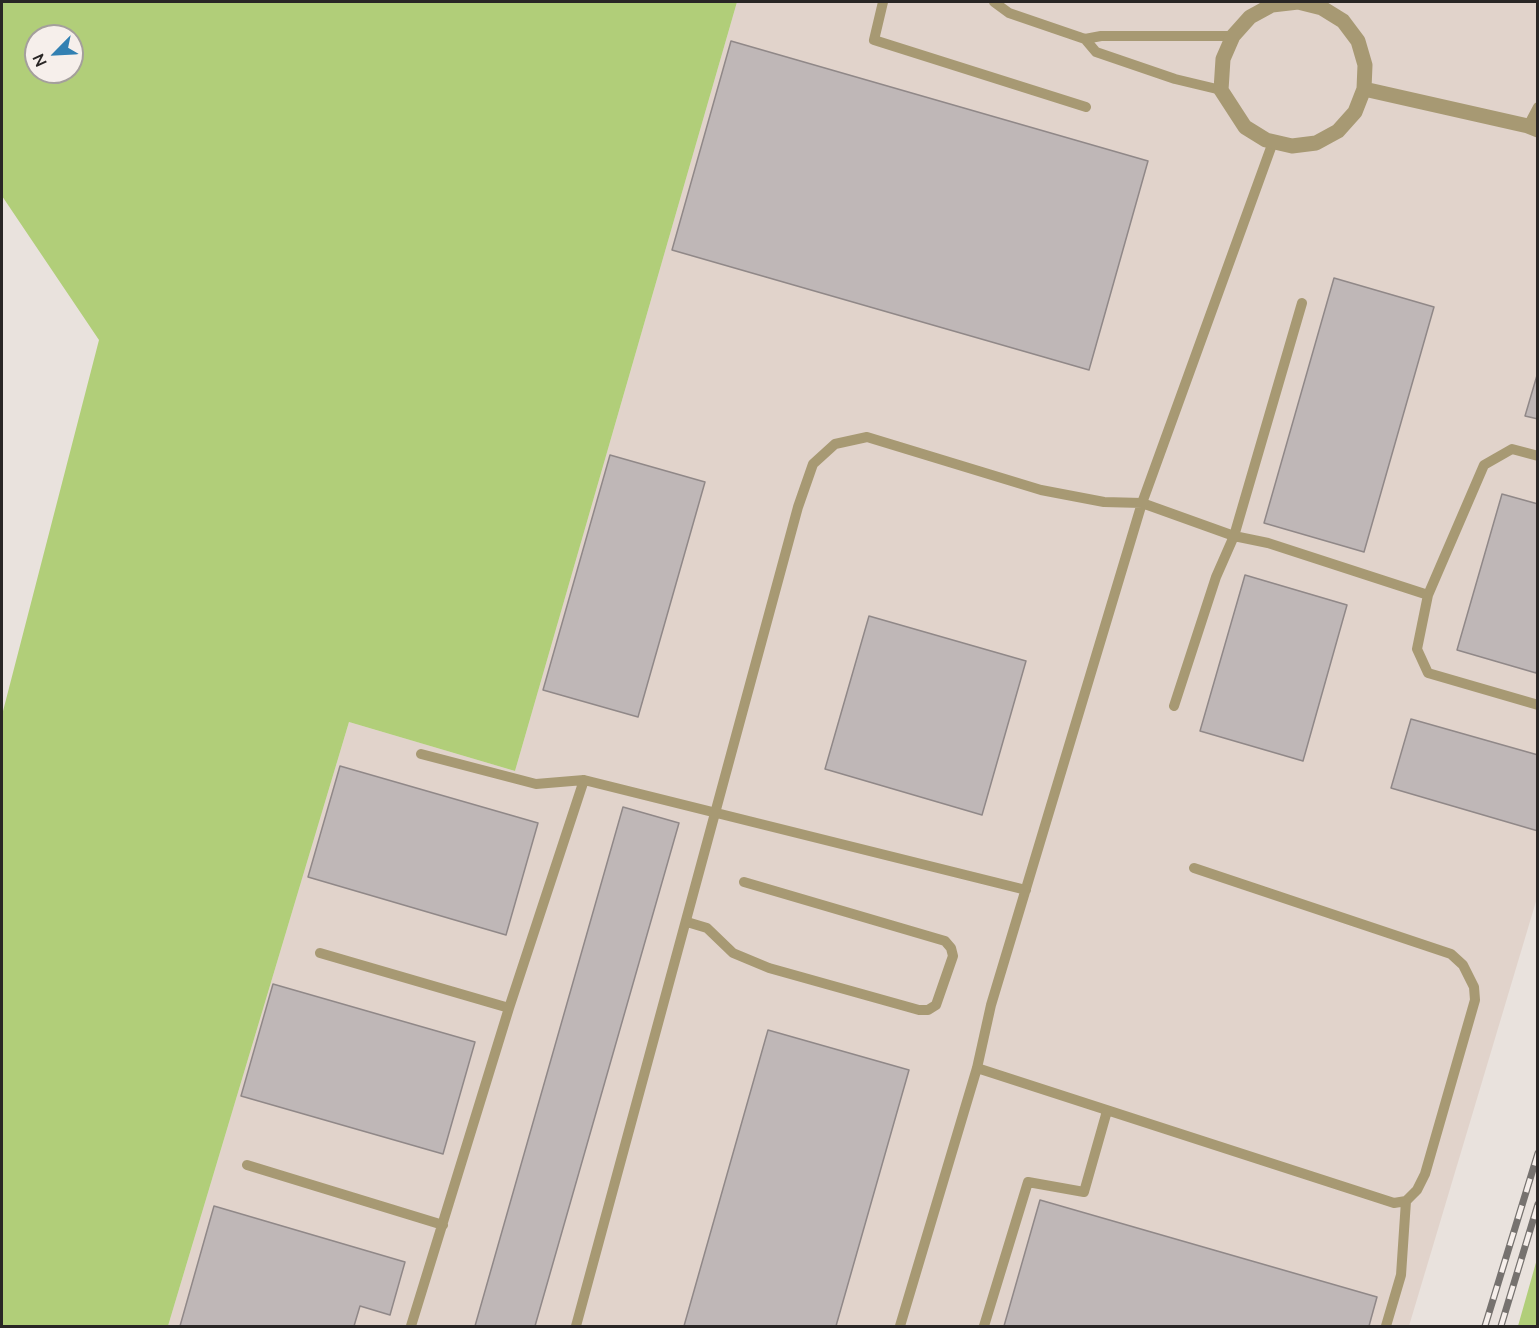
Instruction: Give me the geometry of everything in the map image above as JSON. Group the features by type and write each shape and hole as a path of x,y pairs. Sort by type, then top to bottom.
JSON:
{"street":[{"path":"1298,2 1322,8 1343,21 1358,41 1365,65 1364,89 1355,112 1338,131 1316,142 1292,146 1266,140 1245,127 1221,90 1224,59 1233,36 1250,17 1272,5 1298,2"},
{"path":"1364,89 1533,128"}],"lane":[{"path":"883,2 874,40 1086,107"},
{"path":"994,2 1009,13 1085,39 1101,36 1233,36"},
{"path":"1085,39 1096,52 1176,79 1221,90"},
{"path":"1533,128 1538,107"},
{"path":"900,1326 977,1068 991,1005 1142,503 1273,142"},
{"path":"1174,706 1216,577 1234,536 1302,303"},
{"path":"576,1326 798,507 813,464 835,444 867,437 1041,490 1104,502 1142,503 1234,536 1268,543 1428,595"},
{"path":"1538,456 1512,448 1484,465 1428,595 1417,649 1428,673 1538,705"},
{"path":"422,754 536,784 584,780 1026,890"},
{"path":"411,1326 509,1008 584,780"},
{"path":"977,1068 1394,1203 1406,1201 1417,1190 1425,1174 1475,1000 1474,987 1463,965 1451,954 1194,868"},
{"path":"687,922 707,928 733,953 769,968 919,1011 928,1010 936,1005 953,956 951,948 945,941 744,882"},
{"path":"320,953 509,1008"},
{"path":"984,1326 1028,1182 1084,1192 1107,1111"},
{"path":"248,1165 443,1225"},
{"path":"1386,1326 1401,1275 1406,1201"}],"shaded area":[{"path":"737,2 1537,2 1537,898 1409,1326 168,1326 349,722 515,771"}],"green space":[{"path":"2,2 737,2 515,771 349,722 168,1326 2,1326 2,715 99,340 2,196"},
{"path":"1537,1259 1537,1326 1518,1326"}],"building":[{"path":"731,41 1148,161 1089,370 672,250"},
{"path":"1334,278 1434,307 1364,552 1264,523"},
{"path":"1538,372 1538,419 1525,416"},
{"path":"610,455 705,482 638,717 543,690"},
{"path":"1502,494 1538,504 1538,667 1536,673 1457,650"},
{"path":"1245,575 1347,605 1303,761 1200,731"},
{"path":"869,616 1026,661 982,815 825,769"},
{"path":"1411,719 1538,755 1538,831 1391,788"},
{"path":"340,766 538,823 506,935 308,877"},
{"path":"623,807 679,823 535,1326 475,1326"},
{"path":"273,984 475,1042 443,1154 241,1096"},
{"path":"768,1030 909,1070 836,1326 684,1326"},
{"path":"1040,1200 1377,1297 1369,1326 1004,1326"},
{"path":"214,1206 405,1262 390,1315 360,1306 354,1326 180,1326"}],"railway":[{"path":"1485,1326 1538,1153"},
{"path":"1501,1326 1538,1204"}]}
